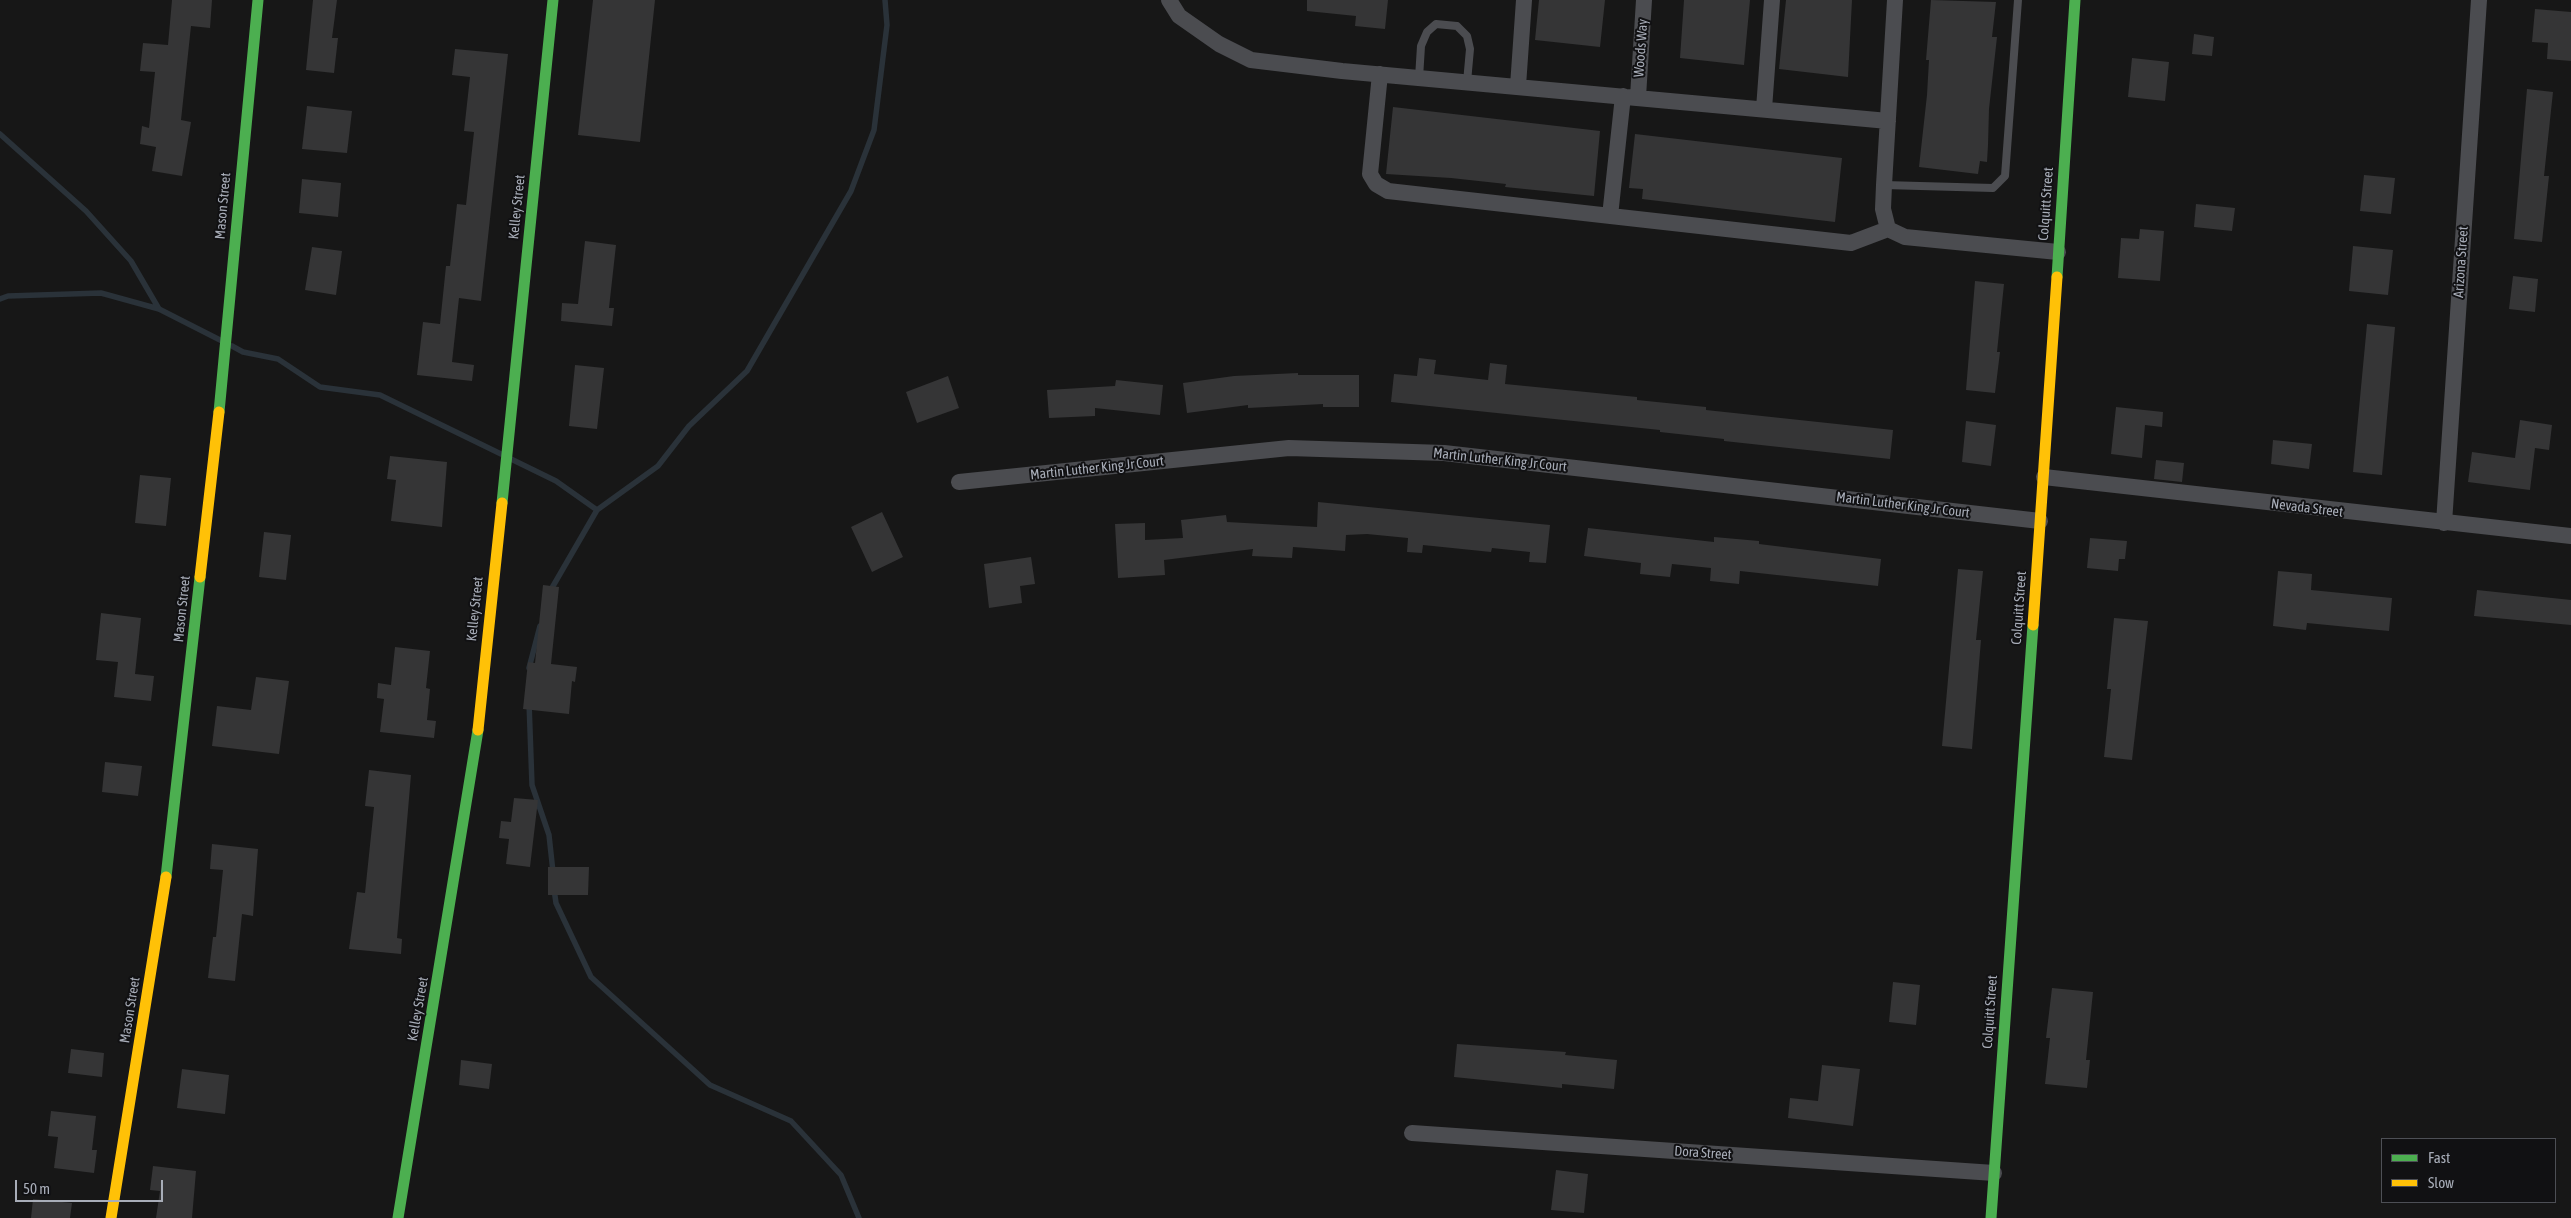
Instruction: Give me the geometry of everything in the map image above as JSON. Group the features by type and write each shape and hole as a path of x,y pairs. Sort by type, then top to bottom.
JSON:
{"street":[{"name":"Mason Street","path":"111,1218 163,902 225,356 258,0"},
{"name":"Kelley Street","path":"398,1218 476,753 553,0"},
{"path":"1169,0 1179,16 1219,44 1251,60 1419,78 1888,121"},
{"path":"1518,86 1524,0"},
{"name":"Woods Way","path":"1610,216 1644,0"},
{"path":"1764,109 1772,0"},
{"path":"1895,0 1883,209 1888,229 1905,238 2058,252"},
{"name":"Colquitt Street","path":"1991,1218 2044,477 2075,0"},
{"name":"Arizona Street","path":"2444,523 2479,0"},
{"path":"1380,74 1370,174 1376,184 1388,191 1851,243 1888,229"},
{"name":"Martin Luther King Jr Court","path":"959,482 1289,448 1434,452 2040,521"},
{"name":"Nevada Street","path":"2044,477 2571,536"},
{"name":"Dora Street","path":"1412,1133 1994,1173"}],"lane":[{"path":"1884,185 1993,188 2005,176 2018,0"},
{"path":"1419,78 1421,46 1427,32 1436,24 1457,26 1467,36 1470,49 1467,82"}],"building":[{"path":"172,0 212,0 210,28 191,26 181,120 191,122 182,176 152,171 156,147 140,144 142,126 149,128 155,72 140,71 143,43 168,45"},
{"path":"313,0 337,0 332,38 338,38 334,73 306,70"},
{"path":"593,0 655,0 640,142 578,135"},
{"path":"1307,0 1388,0 1385,29 1355,26 1356,16 1307,11"},
{"path":"1539,0 1605,0 1600,47 1535,40"},
{"path":"1684,0 1750,0 1744,65 1680,58"},
{"path":"1786,0 1852,0 1848,77 1779,69"},
{"path":"1931,0 1996,2 1992,37 1997,37 1989,109 1987,162 1980,161 1978,174 1919,167 1927,95 1929,60 1926,60"},
{"path":"2535,9 2571,12 2571,61 2547,59 2548,43 2532,42"},
{"path":"2194,34 2214,37 2212,56 2192,54"},
{"path":"455,49 508,54 481,301 459,298 452,362 474,365 472,381 417,375 423,322 440,324 446,266 450,266 457,204 466,205 474,132 464,131 470,77 452,75"},
{"path":"2132,58 2169,62 2165,101 2128,97"},
{"path":"2527,89 2553,92 2544,176 2549,176 2542,242 2514,239"},
{"path":"307,106 352,111 347,153 302,149"},
{"path":"1393,107 1600,131 1594,196 1505,187 1506,184 1451,178 1386,174"},
{"path":"1635,134 1842,158 1835,222 1642,199 1643,189 1629,188"},
{"path":"2364,175 2395,178 2391,214 2360,211"},
{"path":"302,179 341,183 338,217 299,213"},
{"path":"2196,204 2235,208 2232,231 2194,227"},
{"path":"2140,229 2164,231 2160,281 2118,278 2121,238 2139,239"},
{"path":"585,241 616,245 609,308 614,308 612,326 561,321 562,303 578,304"},
{"path":"2353,246 2393,250 2388,295 2349,291"},
{"path":"312,247 342,251 336,295 305,290"},
{"path":"2513,276 2538,279 2535,312 2509,309"},
{"path":"1975,281 2004,284 1997,352 2000,352 1995,393 1966,390"},
{"path":"2367,324 2395,327 2382,475 2353,472"},
{"path":"1419,358 1436,360 1434,374 1488,380 1490,363 1507,365 1505,384 1637,397 1637,400 1706,407 1706,410 1893,430 1890,459 1724,441 1724,439 1660,432 1660,430 1391,402 1394,374 1417,376"},
{"path":"575,365 604,368 597,429 569,426"},
{"path":"1298,373 1298,375 1359,375 1359,407 1323,407 1323,404 1248,408 1248,405 1187,413 1183,383 1234,376"},
{"path":"948,376 959,408 917,423 906,392"},
{"path":"1116,380 1163,385 1160,415 1095,408 1095,416 1049,418 1047,390 1115,386"},
{"path":"2116,407 2163,412 2162,427 2145,425 2142,458 2111,454"},
{"path":"2520,420 2552,425 2549,450 2535,448 2530,490 2468,482 2472,452 2515,458"},
{"path":"1966,421 1996,425 1991,466 1962,462"},
{"path":"2273,440 2312,444 2309,469 2271,464"},
{"path":"390,456 447,462 442,527 391,521 396,480 387,479"},
{"path":"2156,460 2184,463 2182,482 2154,479"},
{"path":"140,475 171,478 166,526 135,523"},
{"path":"1318,502 1550,525 1546,563 1529,562 1530,552 1492,548 1491,552 1423,545 1422,553 1407,552 1408,538 1367,534 1346,535 1345,551 1293,547 1292,558 1252,556 1253,549 1164,560 1165,575 1118,578 1115,524 1145,523 1145,540 1183,538 1181,520 1226,515 1227,522 1317,527"},
{"path":"882,512 903,557 872,572 851,527"},
{"path":"1588,528 1714,542 1714,537 1759,541 1759,544 1881,559 1878,586 1740,571 1739,584 1710,581 1711,568 1672,564 1670,577 1640,574 1641,563 1584,556"},
{"path":"264,532 291,535 286,580 259,577"},
{"path":"2090,538 2127,541 2125,559 2119,559 2118,571 2087,568"},
{"path":"1031,557 1035,584 1020,586 1022,603 989,608 984,564"},
{"path":"1958,569 1983,571 1976,640 1981,640 1972,749 1942,746"},
{"path":"2278,571 2312,574 2311,590 2392,598 2389,631 2307,623 2306,630 2273,626"},
{"path":"543,585 559,587 551,664 577,667 575,682 572,681 569,714 523,709 528,662 535,663"},
{"path":"2477,590 2571,600 2571,625 2474,616"},
{"path":"101,613 141,618 135,674 154,676 151,701 114,697 118,662 96,660"},
{"path":"2114,618 2148,621 2132,760 2104,757 2111,689 2107,689"},
{"path":"395,647 430,651 426,688 430,689 427,720 436,721 434,738 380,732 384,699 377,698 378,683 391,685"},
{"path":"256,677 289,681 279,754 212,746 217,706 251,710"},
{"path":"105,762 142,766 138,796 102,792"},
{"path":"369,770 411,775 397,938 402,939 401,954 349,949 357,892 365,893 374,807 365,806"},
{"path":"514,798 538,800 530,867 506,864 509,839 499,838 501,821 511,822"},
{"path":"212,844 258,849 253,916 242,914 235,981 208,978 213,937 216,937 223,870 210,869"},
{"path":"548,867 589,867 588,895 548,895"},
{"path":"1893,982 1920,985 1916,1025 1889,1022"},
{"path":"2052,988 2093,992 2086,1060 2090,1060 2087,1088 2045,1084 2050,1038 2046,1038"},
{"path":"1457,1044 1566,1052 1565,1055 1617,1060 1614,1089 1562,1084 1562,1088 1454,1077"},
{"path":"71,1049 104,1053 102,1077 68,1073"},
{"path":"461,1060 492,1064 489,1089 459,1085"},
{"path":"1822,1065 1860,1069 1853,1126 1788,1118 1790,1098 1818,1101"},
{"path":"182,1069 229,1075 225,1114 177,1108"},
{"path":"51,1111 96,1116 92,1150 97,1150 94,1173 54,1168 58,1137 48,1136"},
{"path":"153,1166 196,1171 192,1218 156,1218 160,1191 150,1190"},
{"path":"1556,1170 1588,1174 1584,1213 1551,1210"},
{"path":"33,1199 72,1203 70,1218 31,1218"}],"waterway":[{"path":"549,593 597,510 658,466 689,426 747,371 851,191 874,130 887,25 885,0"},
{"path":"0,134 86,211 131,261 159,309"},
{"path":"0,299 8,296 101,293 159,309 222,341"},
{"path":"232,346 243,352 278,359 320,387 380,395 501,454"},
{"path":"511,459 556,481 597,510"},
{"path":"529,668 540,626"},
{"path":"529,702 532,785 549,835 553,872"},
{"path":"554,889 556,903 591,977 710,1085 791,1121 841,1175 859,1218"}],"traffic: fast":[{"path":"219,412 258,0"},
{"path":"502,503 553,0"},
{"path":"2057,277 2075,0"},
{"path":"166,877 200,577"},
{"path":"1991,1218 2033,625"},
{"path":"398,1218 478,730"}],"traffic: slow":[{"path":"2033,625 2057,277"},
{"path":"200,577 219,412"},
{"path":"478,730 502,503"},
{"path":"111,1218 166,877"}]}
